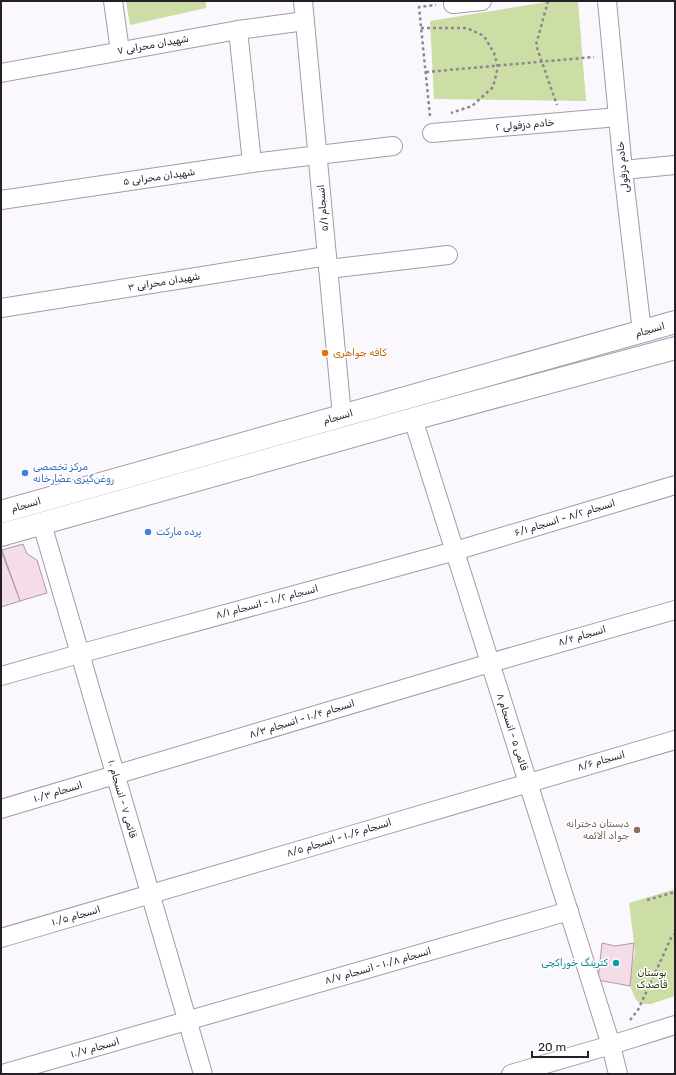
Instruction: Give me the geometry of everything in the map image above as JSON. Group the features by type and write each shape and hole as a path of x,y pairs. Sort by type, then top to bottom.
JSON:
{"main road":[{"name":"انسجام","path":"1,512 675,322"},
{"path":"1,535 413,419 675,348"}],"street":[{"path":"113,1 120,51"},
{"name":"انسجام ۵/۱","path":"303,1 342,416"},
{"path":"453,4 482,1"},
{"name":"خادم دزفولی","path":"607,1 623,170 642,332"},
{"name":"شهیدان محرابی ۷","path":"1,73 238,30 305,20"},
{"path":"238,30 252,163"},
{"name":"خادم دزفولی ۲","path":"432,133 618,116"},
{"name":"شهیدان محرابی ۵","path":"1,200 317,154 393,146"},
{"path":"623,170 675,165"},
{"name":"شهیدان محرابی ۳","path":"1,308 328,263 448,255"},
{"name":"قائمی ۵ - انسجام ۸","path":"413,419 611,1045 618,1074"},
{"name":"انسجام ۸/۲ - انسجام ۶/۱","path":"455,551 675,485"},
{"name":"قائمی ۷ - انسجام ۱۰","path":"42,524 203,1074"},
{"name":"انسجام ۱۰/۲ - انسجام ۸/۱","path":"1,676 455,551"},
{"name":"انسجام ۸/۴","path":"490,663 675,610"},
{"name":"انسجام ۱۰/۴ - انسجام ۸/۳","path":"115,775 490,663"},
{"name":"انسجام ۸/۶","path":"528,782 675,740"},
{"name":"انسجام ۱۰/۳","path":"1,809 115,775"},
{"name":"انسجام ۱۰/۶ - انسجام ۸/۵","path":"151,895 528,782"},
{"name":"انسجام ۱۰/۵","path":"1,938 151,895"},
{"name":"انسجام ۱۰/۸ - انسجام ۸/۷","path":"188,1021 568,911"},
{"name":"انسجام ۱۰/۷","path":"2,1074 188,1021"},
{"path":"511,1074 675,1025"}],"path":[{"path":"548,1 536,45 563,122"},
{"path":"432,133 419,7 453,4"},
{"path":"421,28 467,28 484,36 494,53 498,67 493,87 472,106 452,111 432,133"},
{"path":"426,72 612,56"},
{"path":"646,900 675,892"},
{"path":"611,1045 638,1010 672,936 675,934"}],"green space":[{"path":"126,1 206,1 206,8 130,25"},
{"path":"552,1 578,1 586,101 434,99 430,21"},
{"name":"بوستان قاصدک","path":"675,889 675,996 651,1004 641,1004 636,1000 630,986 635,951 629,903"}],"building":[{"path":"23,544 27,554 37,560 47,593 20,601 2,550"},
{"path":"1,550 20,601 1,607"},
{"name":"کترینگ خوراکچی","path":"602,943 615,946 634,943 630,986 598,980"}],"place":[{"name":"کافه جواهری","path":"325,353"},
{"name":"مرکز تخصصی روغن‌گیری عصّارخانه","path":"25,473"},
{"name":"پرده مارکت","path":"148,532"},
{"name":"دبستان دخترانه جواد الائمه","path":"637,830"},
{"name":"کترینگ خوراکچی","path":"616,963"}]}
